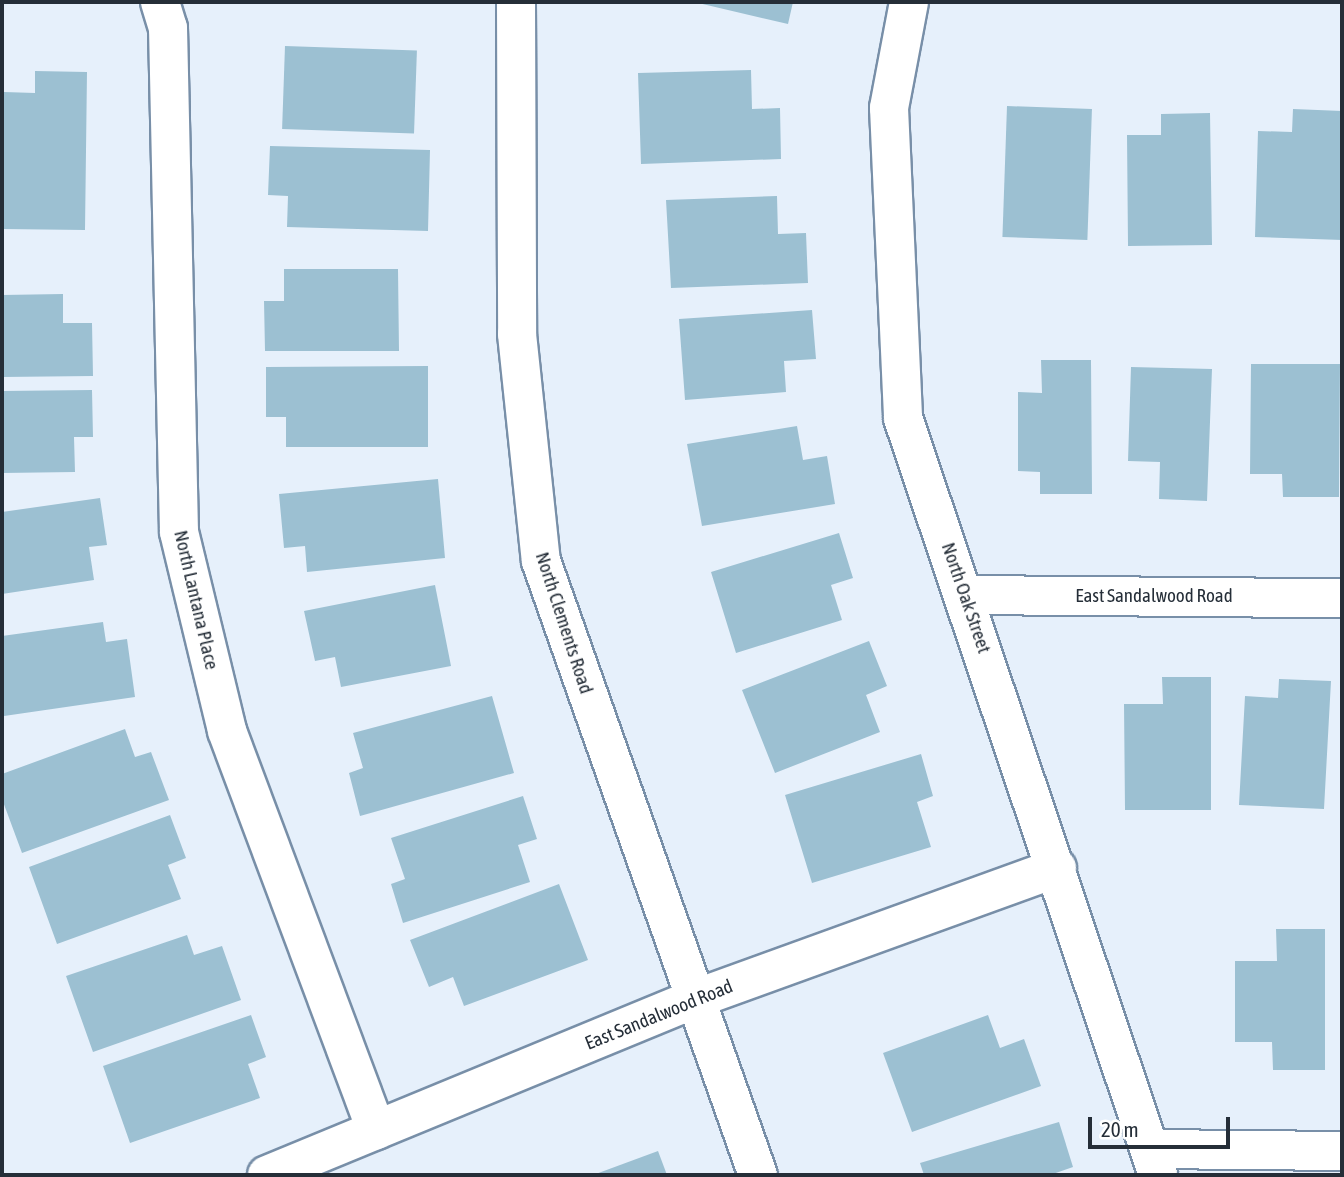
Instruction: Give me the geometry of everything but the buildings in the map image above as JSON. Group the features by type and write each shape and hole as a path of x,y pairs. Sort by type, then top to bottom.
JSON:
{"street":[{"name":"North Lantana Place","path":"160,2 169,28 179,531 227,731 376,1130"},
{"name":"North Clements Road","path":"516,2 517,334 541,561 758,1175"},
{"name":"North Oak Street","path":"909,2 889,108 903,418 966,595 1155,1162"},
{"name":"East Sandalwood Road","path":"966,595 1342,598"},
{"name":"East Sandalwood Road","path":"267,1175 345,1160 376,1130 695,999 1057,868"},
{"path":"1155,1162 1342,1151"}]}
